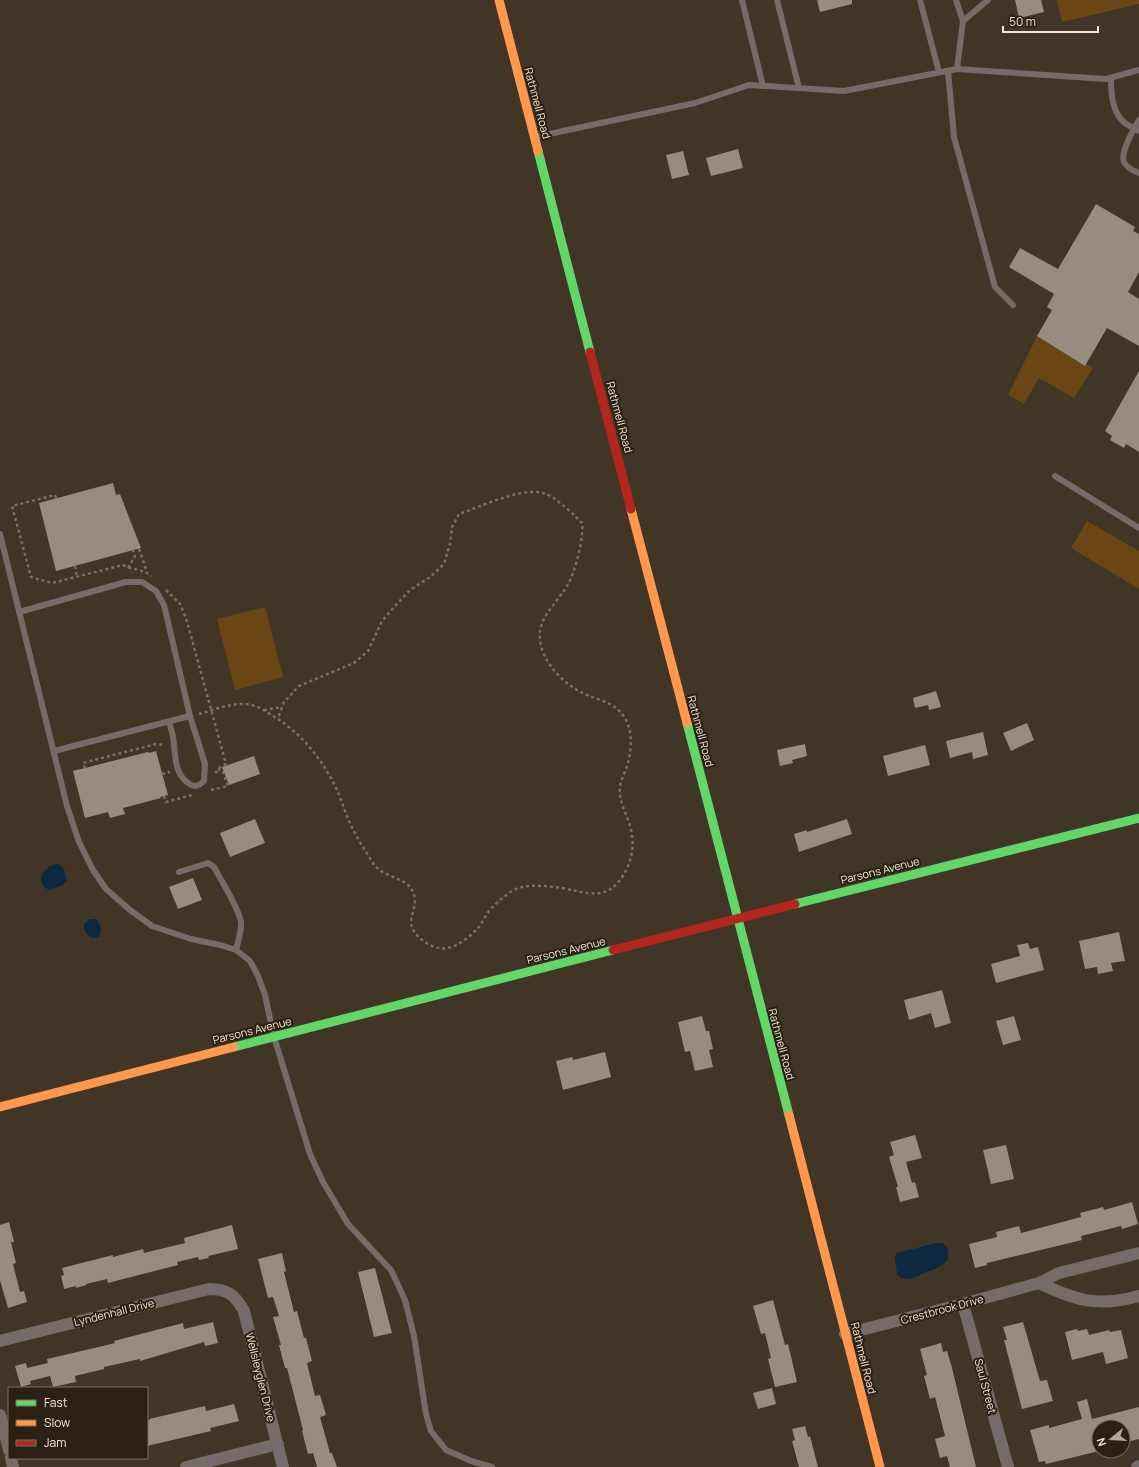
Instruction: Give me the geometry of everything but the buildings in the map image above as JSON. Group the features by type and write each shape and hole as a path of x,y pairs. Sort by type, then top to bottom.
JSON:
{"street":[{"name":"Rathmell Road","path":"499,0 880,1467"},
{"name":"Parsons Avenue","path":"0,1107 1139,818"},
{"name":"Crestbrook Drive","path":"845,1334 963,1304 1039,1283 1059,1273 1139,1253"},
{"path":"1039,1283 1064,1295 1096,1303 1119,1302 1139,1296"},
{"name":"Lyndenhall Drive","path":"0,1341 209,1288 228,1292"},
{"name":"Wellsleyglen Drive","path":"228,1292 237,1299 244,1311 284,1467"},
{"name":"Saul Street","path":"963,1304 1008,1467"},
{"path":"0,1415 8,1446"},
{"path":"186,1467 278,1444"}],"lane":[{"path":"742,0 763,86"},
{"path":"777,0 799,88"},
{"path":"920,0 939,72"},
{"path":"956,0 963,21 957,69"},
{"path":"963,21 988,0"},
{"path":"535,137 695,103 750,85 844,91 957,69 1106,79 1139,70"},
{"path":"948,71 954,137 995,287 1013,305"},
{"path":"1111,78 1111,95 1118,116 1125,123 1137,129"},
{"path":"1139,120 1137,129 1123,154 1124,162 1131,169 1139,173"},
{"path":"1055,476 1139,528"},
{"path":"0,534 67,806 79,842 93,870 106,889 130,910 152,926 191,939 236,950 250,961 258,976 265,996 274,1037 310,1154 323,1182 348,1224 391,1270 406,1300 414,1336 426,1414 431,1431 446,1450 471,1461 492,1467"},
{"path":"19,612 126,582 142,582 156,591 164,605 191,717 205,764 204,781 200,786 192,786 183,780 177,769 173,737 169,721"},
{"path":"54,751 169,721 191,717"},
{"path":"179,872 208,863 214,867 236,907 241,921 241,932 236,950"}],"path":[{"path":"191,717 233,705 246,704 264,710 278,718 298,735 316,755 336,789 350,824 375,867 384,874 404,882 412,890 415,900 411,924 417,936 440,949 452,947 478,928 490,909 513,891 525,886 539,886 560,887 597,894 610,890 619,881 626,870 633,852 632,835 627,817 620,802 620,786 628,763 631,743 630,727 621,712 606,702 586,695 571,687 544,657 539,637 544,618 567,587 572,576 583,533 582,523 570,511 546,494 530,492 508,496 459,514 452,528 450,544 444,564 410,590 395,606 382,621 368,651 354,663 299,686 284,702 278,718"},
{"path":"139,549 147,572"},
{"path":"128,568 134,556 133,550"},
{"path":"75,566 77,576"},
{"path":"264,710 282,707"},
{"path":"85,768 84,763 156,744 165,745 166,748"},
{"path":"169,767 173,776"},
{"path":"211,790 228,786 223,772 218,769"},
{"path":"162,774 171,772"},
{"path":"190,792 194,795"}],"shaded area":[{"path":"1057,0 1139,0 1139,4 1062,22"},
{"path":"1037,336 1085,366 1086,364 1093,368 1074,398 1039,378 1024,404 1008,395"},
{"path":"1087,521 1139,551 1139,589 1071,548"},
{"path":"265,607 283,677 235,690 217,619"}],"water":[{"path":"58,864 64,869 67,881 61,886 49,890 44,887 42,883 42,874 48,867"},
{"path":"90,919 96,919 100,925 101,930 99,937 90,937 84,929 84,924"},
{"path":"935,1243 943,1243 948,1249 948,1259 944,1264 910,1279 901,1278 897,1274 895,1257 897,1253"}],"traffic: fast":[{"path":"538,151 590,352"},
{"path":"687,723 789,1115"},
{"path":"795,904 1139,818"},
{"path":"234,1047 613,950"}],"traffic: slow":[{"path":"499,0 538,151"},
{"path":"631,509 687,723"},
{"path":"0,1107 234,1047"},
{"path":"789,1115 880,1467"}],"traffic: jam":[{"path":"590,352 631,509"},
{"path":"613,950 795,904"}]}
